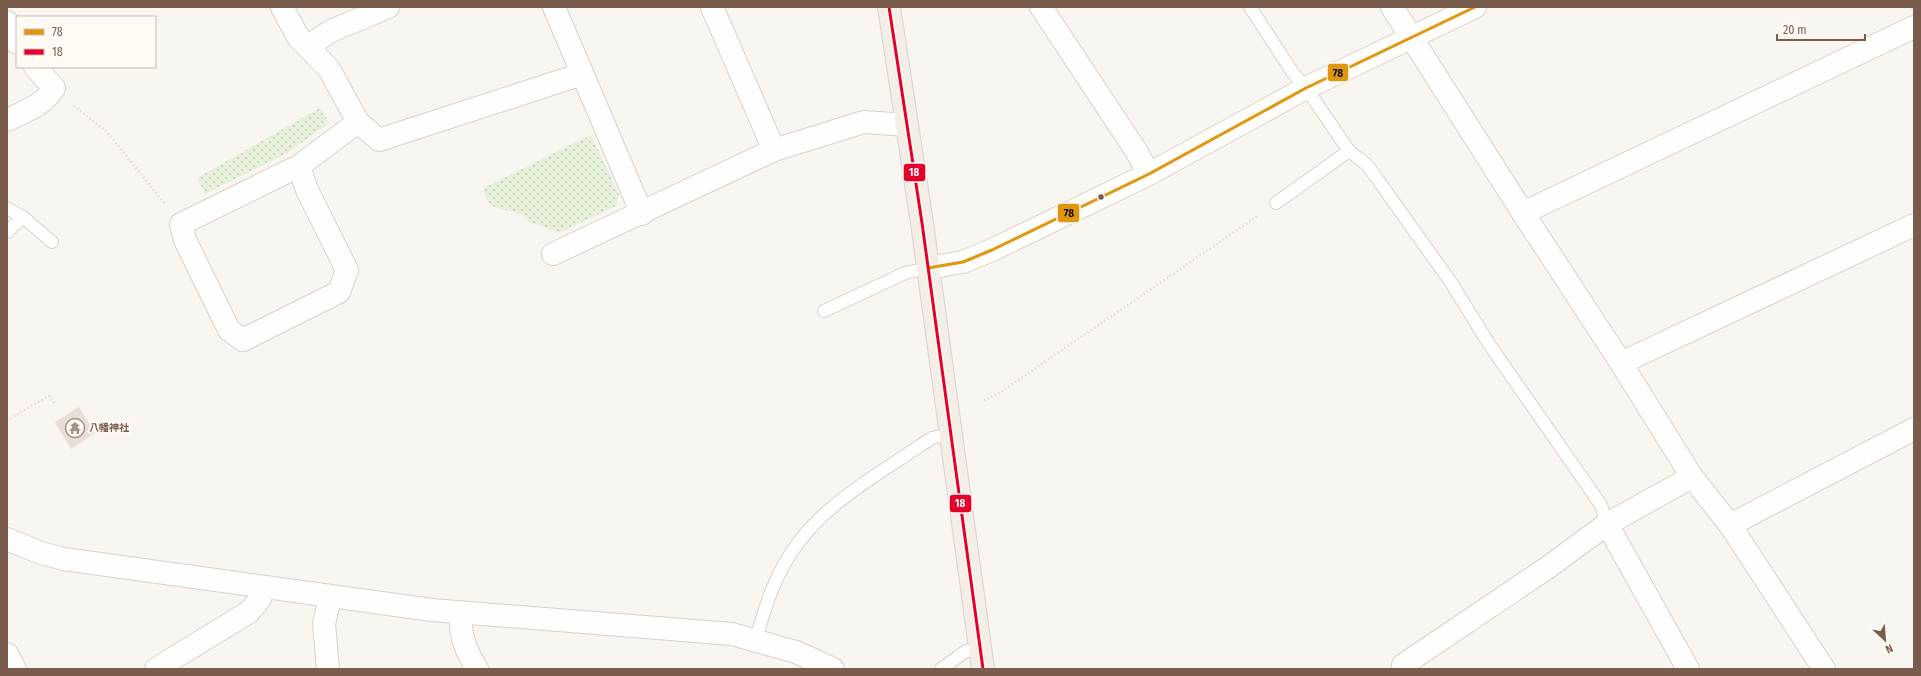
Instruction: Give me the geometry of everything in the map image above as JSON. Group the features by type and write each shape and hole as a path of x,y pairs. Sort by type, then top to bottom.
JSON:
{"main road":[{"path":"889,7 928,268 981,659"}],"street":[{"path":"282,7 298,37 329,69 358,122 379,140 582,74"},
{"path":"308,46 331,31 388,7"},
{"path":"554,7 642,214"},
{"path":"712,7 774,150"},
{"path":"1041,7 1135,149 1149,174"},
{"path":"1392,7 1523,213 1621,363 1692,477 1730,525 1824,669"},
{"path":"928,268 963,262 992,250 1149,174 1306,88 1475,7"},
{"path":"7,22 16,41"},
{"path":"1523,213 1914,26"},
{"path":"7,120 34,107 50,94 54,88 36,68"},
{"path":"299,166 307,190 347,270 339,292 243,340 229,330 186,240 181,224 299,166 358,122"},
{"path":"553,254 642,214 774,150 864,122 907,125"},
{"path":"1621,363 1914,225"},
{"path":"1730,525 1912,436"},
{"path":"1399,667 1547,568 1607,524 1692,477"},
{"path":"1607,524 1688,669"},
{"path":"7,539 41,553 64,559 330,597 461,613 732,634 796,652 833,669"},
{"path":"156,669 249,612 260,598 262,587"},
{"path":"328,669 324,624 330,597"},
{"path":"461,613 460,626 462,640 478,669"},
{"path":"7,654 15,669"}],"lane":[{"path":"1250,7 1293,73 1306,88 1349,151 1366,164 1373,173 1450,281 1488,344 1601,505 1607,524"},
{"path":"1276,203 1349,151"},
{"path":"7,208 24,217 52,242"},
{"path":"7,232 24,217"},
{"path":"824,311 905,273 928,268"},
{"path":"756,640 766,602 787,558 798,542 819,518 839,501 921,445 932,438 950,434"},
{"path":"941,669 966,651 981,659"}],"path":[{"path":"50,94 74,107 106,132 181,224"},
{"path":"984,400 998,394 1276,203"},
{"path":"7,420 49,396 55,404"}],"green space":[{"path":"320,108 329,123 287,153 205,194 197,178"},
{"path":"591,135 619,194 616,206 559,233 528,221 523,215 489,205 483,188"}],"building":[{"name":"八幡神社","path":"79,407 95,433 71,449 55,422"}],"transit line":[{"name":"18","path":"889,7 922,223 983,669"},
{"name":"78","path":"928,268 963,262 992,250 1149,174 1306,88 1475,7"}],"place":[{"name":"八幡神社","path":"75,428"}]}
